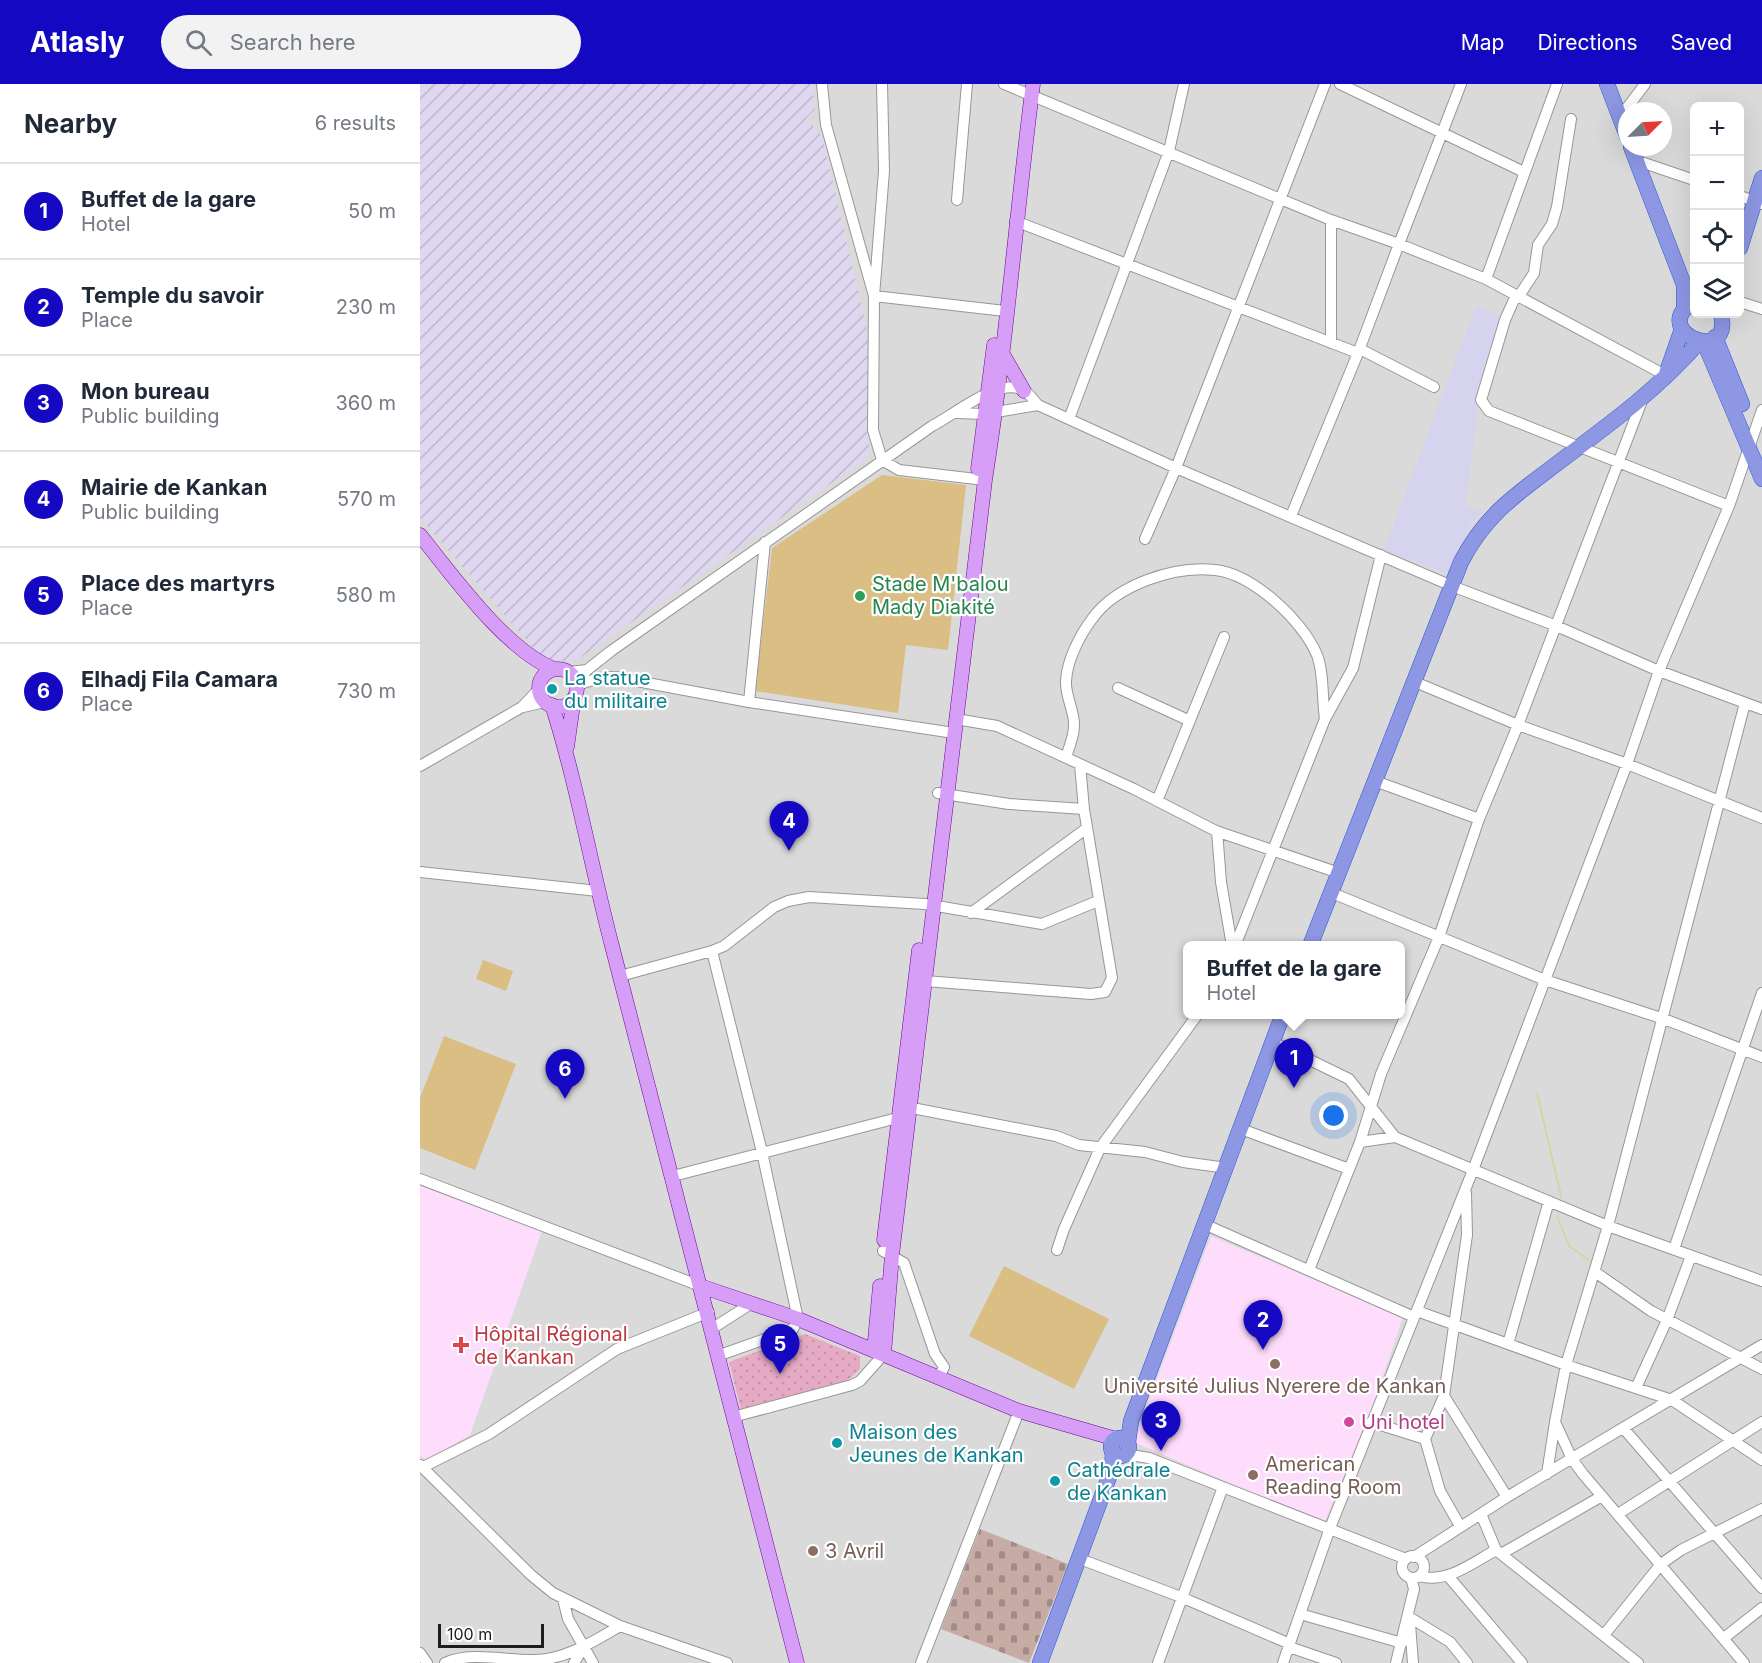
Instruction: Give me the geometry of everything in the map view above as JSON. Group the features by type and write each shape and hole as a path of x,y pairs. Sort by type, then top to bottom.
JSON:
{"highway":[{"path":"1607,84 1618,113"},
{"path":"1613,84 1620,102"},
{"path":"1634,156 1690,306 1682,316 1682,329 1666,373"},
{"path":"1641,156 1690,279"},
{"path":"1744,238 1758,203 1762,178"},
{"path":"1313,941 1461,562 1480,529 1504,505 1643,398 1666,373 1706,340 1722,323 1721,318"},
{"path":"1682,329 1689,338 1706,340"},
{"path":"1706,340 1755,444 1762,479"},
{"path":"1040,1663 1281,1019"}],"main road":[{"path":"1001,310 1016,221 1028,89"},
{"path":"878,1357 888,1253 942,794 993,392 1028,89"},
{"path":"998,349 1024,391"},
{"path":"420,535 486,614 535,662 554,669 574,684"},
{"path":"535,662 544,694 566,752 598,891 703,1287 733,1418 797,1663"},
{"path":"544,694 548,672 554,669"},
{"path":"544,694 564,706 574,684"},
{"path":"566,752 574,684"},
{"path":"905,1111 925,981 929,905"},
{"path":"703,1287 749,1305 798,1319 878,1357 1019,1411 1092,1433 1121,1446"}],"street":[{"path":"822,84 826,125 874,296"},
{"path":"882,84 882,219 874,296 873,430 882,460 899,470 981,479"},
{"path":"957,200 967,84"},
{"path":"1004,84 1028,89 1281,200 1486,279 1666,373"},
{"path":"1069,419 1169,152 1184,84"},
{"path":"1145,538 1176,468 1325,84"},
{"path":"1340,84 1524,172"},
{"path":"1291,516 1359,351 1441,131 1461,84"},
{"path":"1486,279 1557,84"},
{"path":"1634,102 1645,84"},
{"path":"1571,119 1557,207 1552,224 1538,245 1534,273 1517,296 1502,331 1481,400 1483,406 1489,411 1577,448 1729,506"},
{"path":"1644,163 1690,178"},
{"path":"1744,198 1758,203"},
{"path":"1331,220 1331,343"},
{"path":"1016,221 1126,266 1331,343 1359,351 1434,387"},
{"path":"874,296 1001,310"},
{"path":"1744,303 1762,309"},
{"path":"574,684 606,655 932,426 993,392 1015,388 1024,391 1038,405 1176,468 1452,586 1554,625 1659,671 1762,710"},
{"path":"1405,1017 1439,937 1479,819 1518,725 1554,625 1643,398"},
{"path":"957,413 990,413 1038,405"},
{"path":"1283,1663 1330,1528 1466,1189 1627,764 1659,671 1755,444 1762,410"},
{"path":"749,702 765,542"},
{"path":"1235,941 1274,852 1325,719 1353,668 1381,555"},
{"path":"1066,757 1074,727 1066,682 1076,647 1093,617 1118,594 1143,580 1179,573 1216,570 1252,584 1283,607 1300,627 1317,656 1325,719"},
{"path":"1157,801 1188,720 1224,637"},
{"path":"606,655 608,676"},
{"path":"574,684 608,676 749,702 952,728 997,726 1066,757 1216,831 1339,873"},
{"path":"1415,682 1518,725 1627,764 1762,818"},
{"path":"1118,688 1188,720"},
{"path":"420,765 544,694"},
{"path":"1547,1474 1566,1365 1595,1272 1664,1019 1745,703"},
{"path":"925,981 1091,994 1105,992 1112,978 1084,809 1080,765"},
{"path":"1375,781 1479,819"},
{"path":"942,794 1009,804 1084,809"},
{"path":"971,913 1087,828"},
{"path":"1216,831 1221,882 1232,941"},
{"path":"420,872 598,891"},
{"path":"1332,893 1545,980 1664,1019 1762,1057"},
{"path":"620,976 724,946 774,907 788,901 809,897 929,905 1042,924 1098,901"},
{"path":"712,951 762,1152 798,1319 793,1329 720,1355"},
{"path":"1674,1249 1762,993"},
{"path":"1057,1250 1100,1148 1194,1019"},
{"path":"1309,1270 1360,1142 1381,1074 1404,1019"},
{"path":"1273,1042 1350,1079 1395,1137 1608,1226 1762,1281"},
{"path":"673,1176 905,1111 1056,1136 1100,1148 1145,1152 1183,1162 1227,1168"},
{"path":"1241,1129 1349,1168"},
{"path":"1360,1142 1395,1137"},
{"path":"420,1179 703,1287"},
{"path":"1460,1526 1440,1491 1425,1439 1444,1396 1467,1235 1466,1189"},
{"path":"1508,1344 1549,1201"},
{"path":"1204,1224 1416,1314 1453,1324 1672,1400 1762,1460"},
{"path":"888,1253 904,1263 935,1354 944,1367 938,1379"},
{"path":"1636,1388 1667,1320 1691,1256"},
{"path":"1595,1272 1651,1311 1762,1369"},
{"path":"713,1328 749,1305"},
{"path":"709,1312 617,1349 489,1434 422,1466 531,1575 563,1599 620,1626 727,1663"},
{"path":"1602,1496 1448,1576 1432,1580 1415,1577 1402,1570 1410,1558 1460,1526 1742,1358 1761,1344"},
{"path":"733,1418 852,1385 878,1357"},
{"path":"1444,1396 1507,1497"},
{"path":"921,1663 1019,1411"},
{"path":"1371,1422 1425,1439"},
{"path":"1555,1422 1572,1459 1744,1663"},
{"path":"1618,1514 1762,1422"},
{"path":"1624,1429 1762,1588"},
{"path":"1121,1446 1423,1565 1415,1577 1409,1617 1396,1663"},
{"path":"1158,1663 1223,1486"},
{"path":"1604,1635 1661,1564 1681,1550 1762,1509"},
{"path":"1481,1514 1498,1552 1638,1663"},
{"path":"1080,1559 1181,1597 1289,1645 1336,1663"},
{"path":"1448,1576 1522,1663"},
{"path":"563,1599 568,1619 593,1663"},
{"path":"1724,1638 1762,1608"},
{"path":"1300,1614 1402,1643"},
{"path":"1409,1617 1413,1663"},
{"path":"1409,1617 1450,1642 1467,1663"},
{"path":"445,1663 473,1658 536,1660 583,1648 620,1626"},
{"path":"574,1663 583,1648"},
{"path":"420,1653 427,1663"}],"shaded area":[{"path":"420,84 1762,84 1762,1663 420,1663"},
{"path":"420,84 812,84 815,109 806,118 822,136 868,334 869,457 574,662 543,659 420,518"},
{"path":"1476,306 1508,319 1479,405 1465,505 1482,513 1471,522 1452,575 1384,550"},
{"name":"Stade M'balou Mady Diakité","path":"882,475 966,485 948,650 906,645 898,713 755,691 772,548"},
{"path":"483,960 513,971 506,991 476,979"},
{"path":"444,1036 516,1064 475,1170 420,1148 420,1098"},
{"name":"Hôpital Régional de Kankan","path":"420,1182 542,1231 470,1435 426,1460 420,1456"},
{"name":"Université Julius Nyerere de Kankan","path":"1211,1236 1403,1317 1371,1412 1324,1523 1133,1442"},
{"path":"1004,1266 1109,1319 1074,1389 969,1336"},
{"path":"805,1334 860,1356 860,1369 848,1380 741,1410 729,1362"}],"green space":[{"path":"980,1529 1068,1564 1029,1663 941,1629"}],"waterway":[{"path":"1537,1093 1561,1196"},
{"path":"1557,1216 1569,1246 1590,1261"}],"place":[{"name":"Stade M'balou Mady Diakité","path":"860,596"},
{"name":"La statue du militaire","path":"552,689"},
{"name":"Mairie de Kankan","path":"789,851"},
{"name":"Buffet de la gare","path":"1294,1088"},
{"name":"Elhadj Fila Camara","path":"565,1099"},
{"name":"Hôpital Régional de Kankan","path":"461,1345"},
{"name":"Temple du savoir","path":"1263,1350"},
{"name":"Université Julius Nyerere de Kankan","path":"1275,1364"},
{"name":"Place des martyrs","path":"780,1374"},
{"name":"Uni hotel","path":"1349,1422"},
{"name":"Maison des Jeunes de Kankan","path":"837,1443"},
{"name":"Mon bureau","path":"1161,1451"},
{"name":"American Reading Room","path":"1253,1475"},
{"name":"Cathédrale de Kankan","path":"1055,1481"},
{"name":"3 Avril","path":"813,1551"}]}
